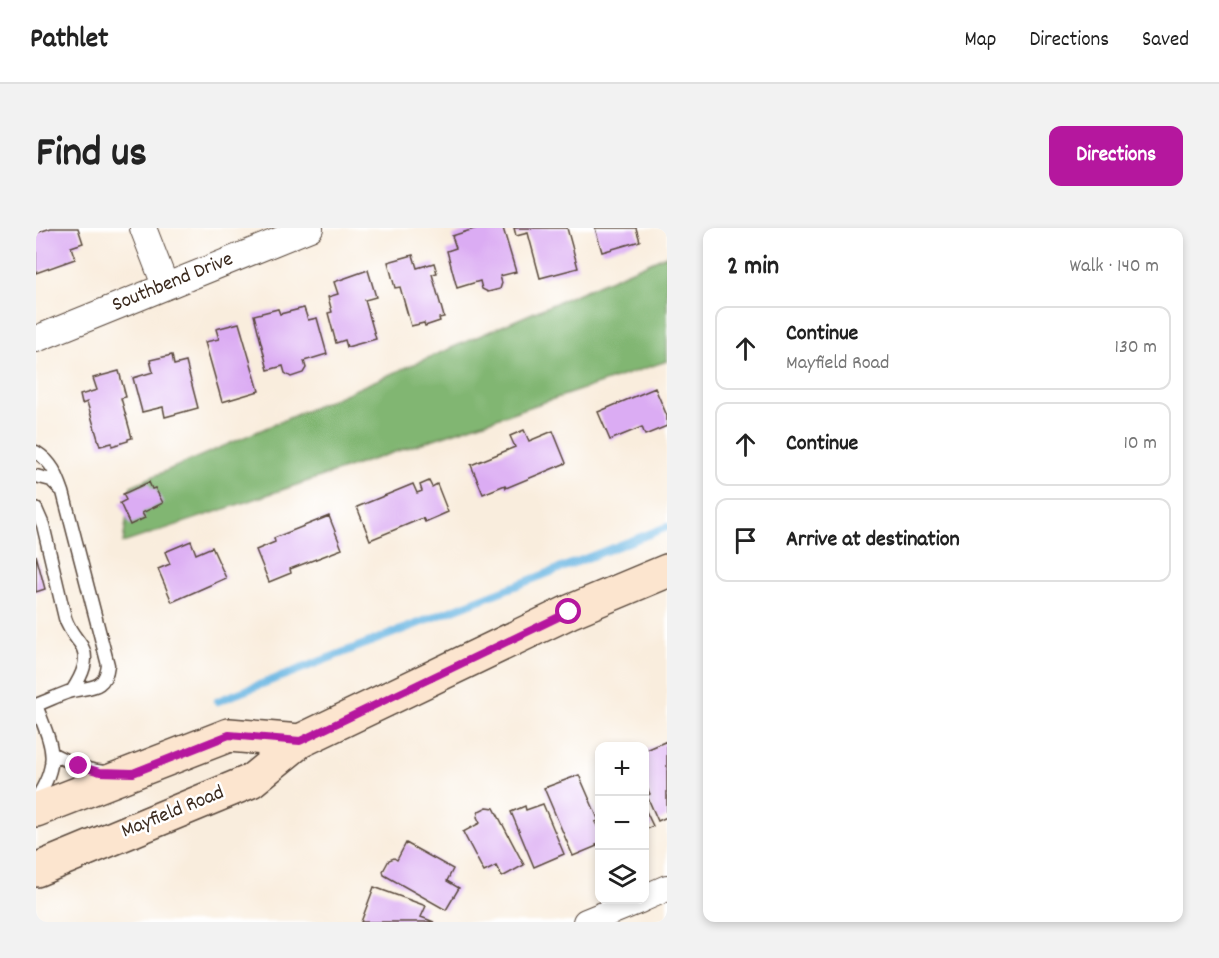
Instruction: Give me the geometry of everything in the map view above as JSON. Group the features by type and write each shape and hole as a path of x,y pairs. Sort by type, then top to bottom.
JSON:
{"main road":[{"name":"Mayfield Road","path":"36,870 251,781 300,741 569,612 667,571"},
{"path":"36,810 229,735 300,741"}],"street":[{"path":"143,228 165,285"},
{"name":"Southbend Drive","path":"36,339 310,228"},
{"path":"649,895 667,888"},
{"path":"586,922 630,904"}],"lane":[{"path":"36,452 44,457 54,469 63,492 108,664 107,672 99,684 93,688 72,691 37,709 53,754 51,770 36,799"},
{"path":"36,476 51,480 63,492"},
{"path":"36,509 43,525 68,628 82,646 85,666 72,691"},
{"path":"53,754 79,766 100,772 133,773"}],"green space":[{"path":"667,255 667,361 123,543 131,486"}],"building":[{"path":"51,228 78,228 83,243 71,247 75,259 36,273 36,233"},
{"path":"477,228 503,228 516,272 500,276 502,283 500,289 488,292 482,289 480,281 457,288 447,251 456,248 452,236"},
{"path":"514,228 567,228 578,268 540,278 528,233 516,236"},
{"path":"595,228 636,228 640,241 602,252"},
{"path":"413,255 417,268 434,263 437,273 432,274 444,317 439,318 440,321 425,326 424,323 411,326 400,287 395,288 388,262"},
{"path":"368,270 376,297 365,300 376,339 347,347 345,340 336,343 328,313 332,312 328,297 338,294 334,282"},
{"path":"304,308 308,320 317,318 327,354 304,361 306,368 303,373 291,377 285,373 283,366 268,370 254,315 278,309 280,314"},
{"path":"239,323 259,391 222,402 205,342 219,339 216,329"},
{"path":"172,355 174,365 186,362 198,408 165,417 163,407 142,412 133,378 153,372 150,360"},
{"path":"119,371 126,397 121,398 132,438 112,446 112,443 100,446 87,402 82,404 80,395 97,390 93,378"},
{"path":"655,388 667,416 667,426 645,435 642,427 610,440 598,412"},
{"path":"524,430 529,441 553,431 566,463 506,488 505,485 483,494 471,465 515,447 510,436"},
{"path":"429,481 432,487 437,484 448,512 425,522 423,518 370,540 357,507 413,484 417,493 422,491 420,485"},
{"path":"149,482 163,503 142,513 145,518 130,525 120,503 126,500 123,494"},
{"path":"329,516 342,549 290,569 291,573 269,582 256,550 275,542 274,538"},
{"path":"191,541 196,554 212,547 226,578 172,602 158,569 170,564 165,552"},
{"path":"36,555 45,589 36,592"},
{"path":"667,741 667,817 658,821 649,801 649,749"},
{"path":"579,775 595,812 595,847 573,856 544,788"},
{"path":"543,804 564,854 534,867 511,812 525,806 526,810"},
{"path":"487,807 494,808 524,865 502,877 496,866 484,872 463,832 480,823 477,817 479,811"},
{"path":"406,843 453,869 447,881 459,888 446,910 384,875 383,871 389,860 394,858 397,860"},
{"path":"374,887 426,906 421,917 434,922 361,922"}],"waterway":[{"path":"218,701 667,527"}],"route":[{"path":"79,766 100,772 133,773 229,735 300,741 569,612"}]}
